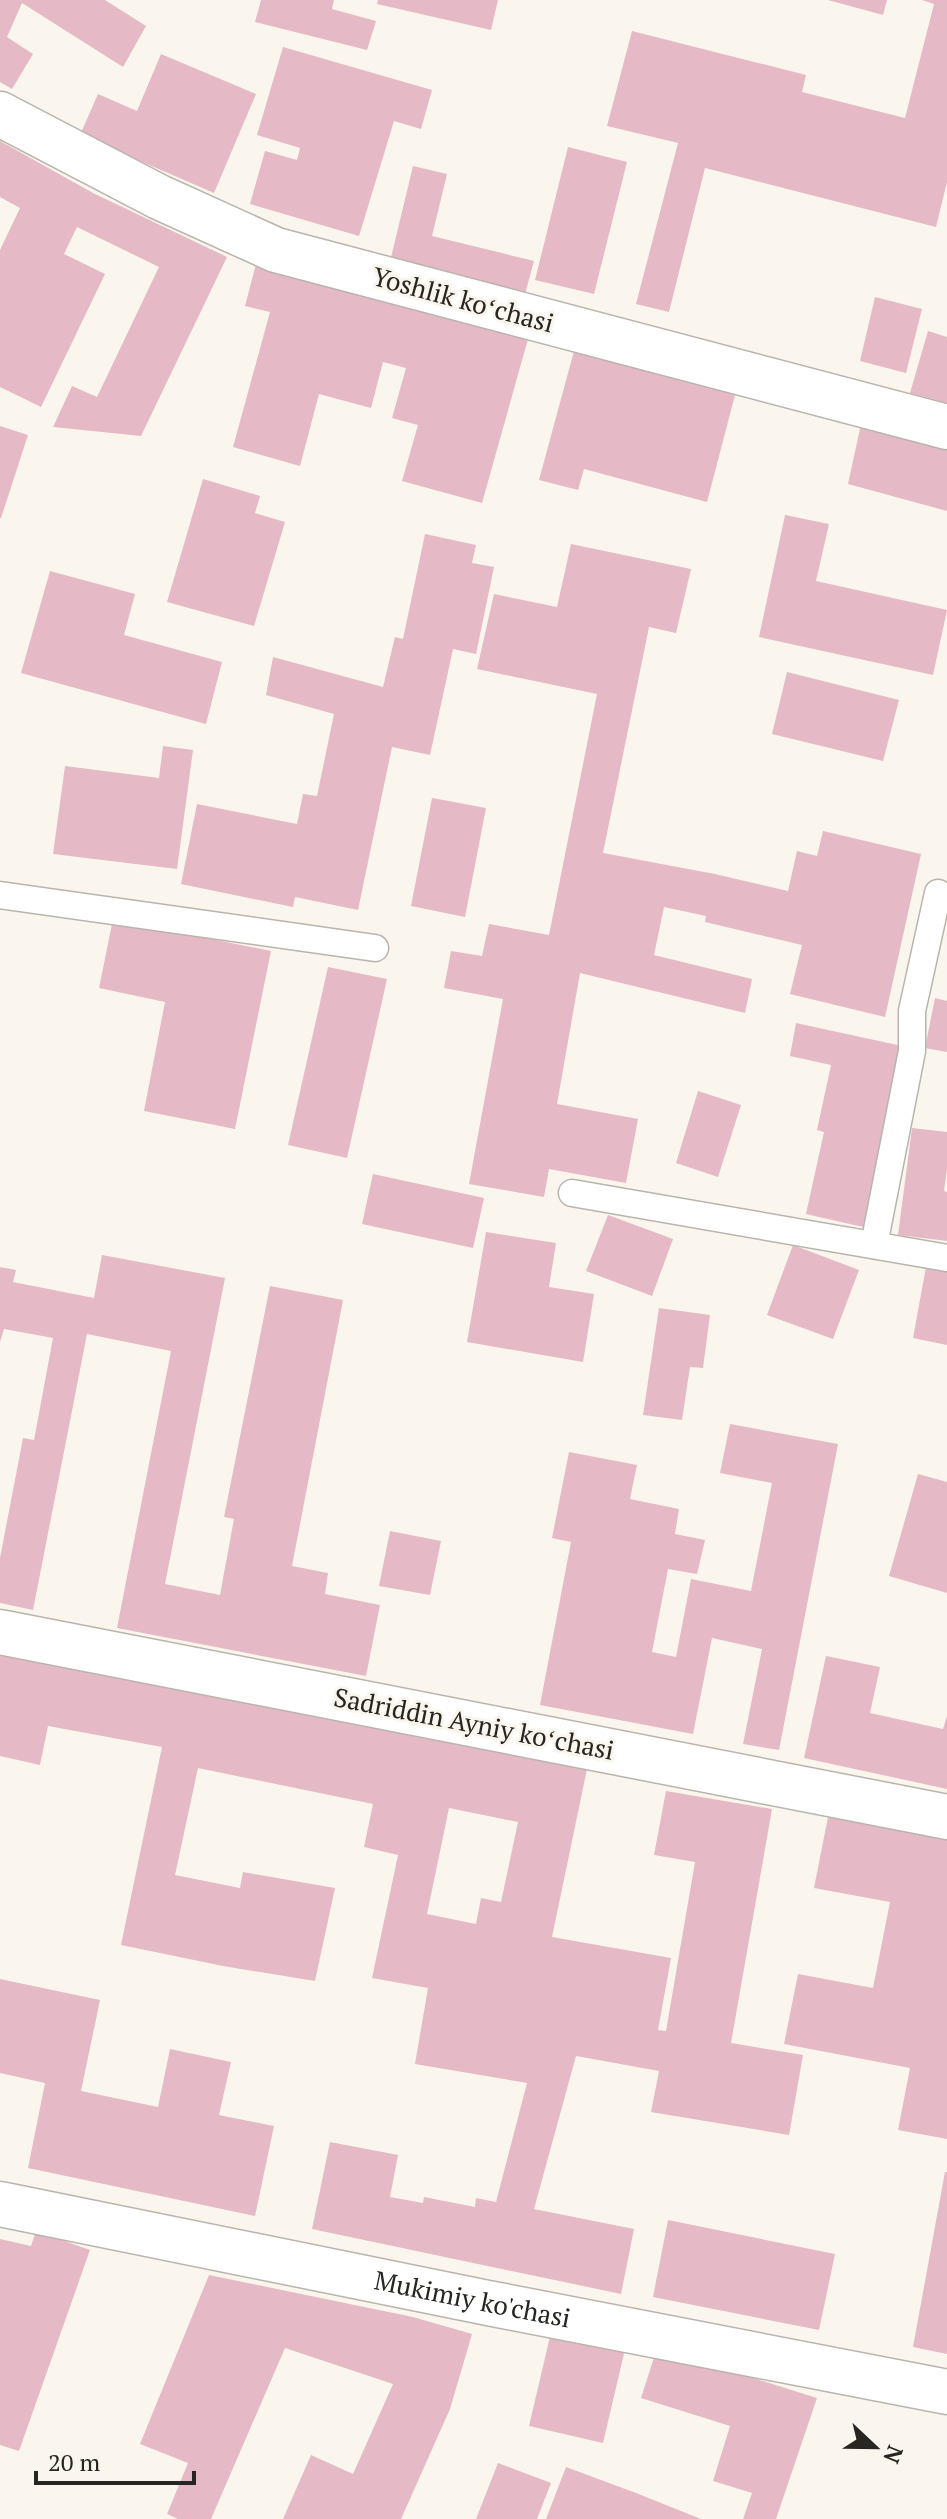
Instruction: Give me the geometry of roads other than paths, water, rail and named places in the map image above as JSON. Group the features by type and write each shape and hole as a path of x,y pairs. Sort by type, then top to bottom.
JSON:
{"street":[{"name":"Yoshlik koʻchasi","path":"0,114 159,197 276,250 947,427"},
{"name":"Sadriddin Ayniy koʻchasi","path":"0,1632 947,1817"},
{"name":"Mukimiy ko'chasi","path":"0,2204 947,2392"}],"lane":[{"path":"874,1245 912,1051 912,1011 938,893"},
{"path":"0,895 375,948"},
{"path":"572,1193 947,1258"}]}
